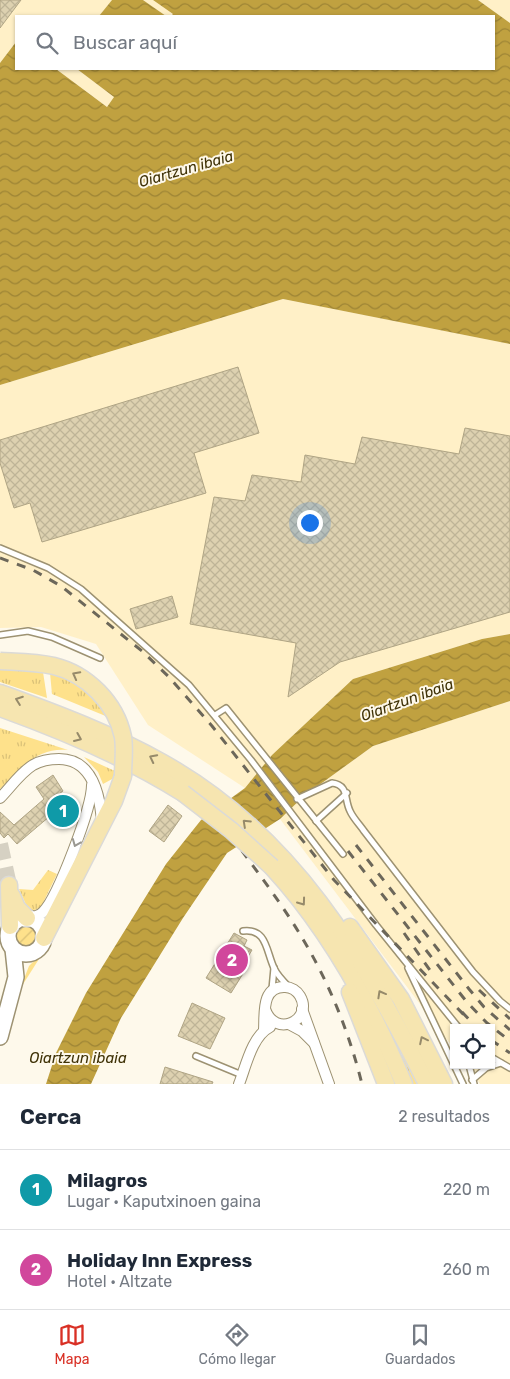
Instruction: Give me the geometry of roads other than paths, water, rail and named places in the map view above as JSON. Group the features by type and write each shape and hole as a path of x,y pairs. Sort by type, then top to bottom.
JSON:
{"main road":[{"path":"0,661 54,666 83,678 96,688 116,719 123,737 123,776 102,825 40,948 16,977 0,1037"},
{"path":"0,693 113,737 187,787 232,830 332,902 382,970 419,1032 444,1084"},
{"path":"0,708 48,726 107,751 156,776 187,787"},
{"path":"0,719 48,726"},
{"path":"277,862 294,891 328,939 373,1014 404,1084"},
{"path":"305,882 370,976 427,1084"},
{"path":"16,977 12,949 7,935 10,926 8,885 15,903 28,918 41,927 44,938"},
{"path":"10,926 18,920 28,918"},
{"path":"328,939 386,1084"},
{"path":"12,949 20,954 34,953"}],"street":[{"path":"0,798 30,767 43,761 70,760 85,769 92,779 99,801 102,825"},
{"path":"28,918 39,915 46,908 64,871 90,804 92,779"},
{"path":"264,1030 265,1002 271,991 276,988 289,987 300,994 302,1009 330,1084"},
{"path":"265,1009 267,1015 276,1023"},
{"path":"289,1024 299,1018 302,1009"},
{"path":"241,1080 257,1040 264,1030 276,1023 289,1024 302,1031 316,1046"}],"lane":[{"path":"0,548 48,568 81,590 189,685 251,760 403,959 456,1024"},
{"path":"0,635 28,631 52,637 100,658"},
{"path":"215,716 226,708 297,799 343,854"},
{"path":"297,799 332,783 338,784 347,793 349,811 364,831 473,972 510,1010"},
{"path":"316,821 347,793"},
{"path":"243,931 252,930 259,934 266,942 274,967 289,987"},
{"path":"403,959 450,1054"},
{"path":"271,991 274,967"},
{"path":"196,1056 241,1080"},
{"path":"495,1059 510,1068"},
{"path":"473,1082 486,1068 501,1063"},
{"path":"457,1069 464,1084"},
{"path":"470,1069 473,1082"}],"water":[{"path":"112,0 143,0 165,15 100,15"},
{"name":"Oiartzun ibaia","path":"153,0 478,0 510,23 510,344 283,299 0,385 0,63 15,43 15,70 57,70 107,107 114,97 78,70 495,70 495,15 173,14"},
{"name":"Oiartzun ibaia","path":"510,634 510,701 373,746 304,796 280,819 227,853 183,918 121,1018 91,1084 46,1084 56,1053 86,993 166,864 201,820 245,788 272,755 353,679 482,639"}],"tunnel":[{"path":"0,844 9,885"}],"railway":[{"path":"0,558 33,570 61,586 142,651 168,676 212,726 334,880 466,1017"},
{"path":"210,807 280,903 321,971 351,1045 362,1084"},
{"path":"356,845 469,989 484,1007 510,1030"},
{"path":"348,851 466,1001 487,1023 510,1041"},
{"path":"404,933 434,976"},
{"path":"479,990 510,1019"},
{"path":"462,1012 473,1024"},
{"path":"495,1043 510,1053"}],"place":[{"name":"Milagros","path":"63,811"},
{"name":"Holiday Inn Express","path":"232,960"}]}
